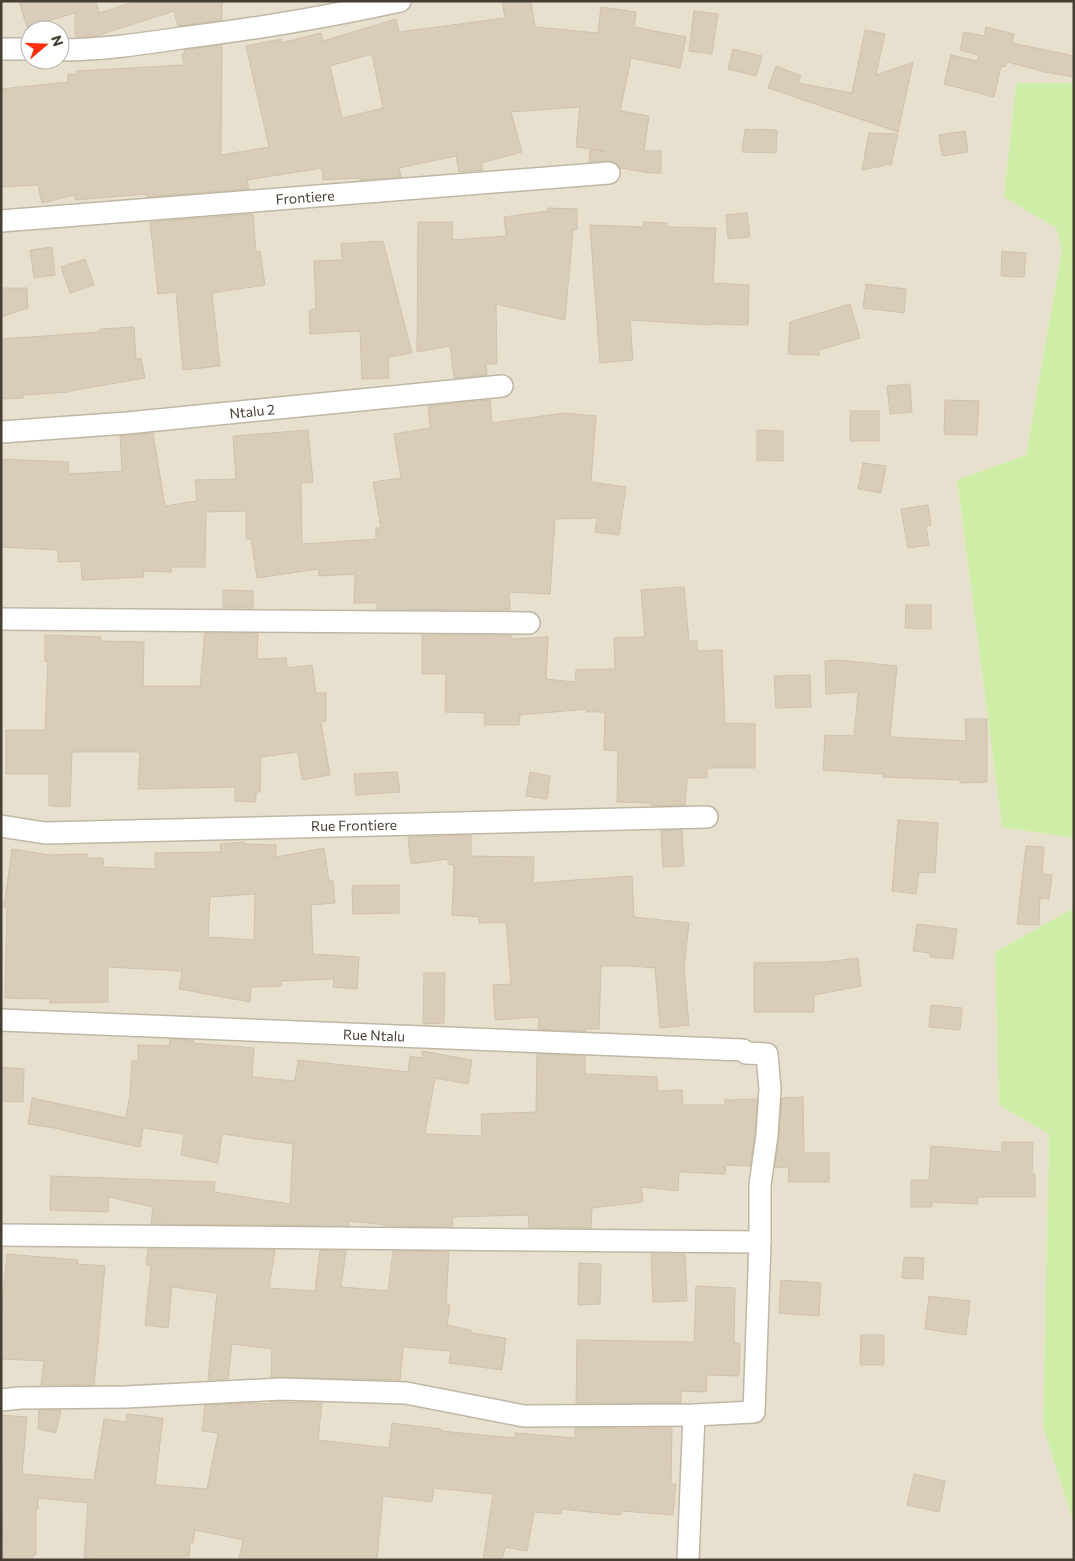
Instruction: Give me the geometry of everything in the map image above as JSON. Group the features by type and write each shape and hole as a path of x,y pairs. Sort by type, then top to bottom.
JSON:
{"street":[{"path":"70,50 93,50 257,29 400,1"},
{"path":"1,49 20,49"},
{"name":"Frontiere","path":"1,220 609,173"},
{"name":"Ntalu 2","path":"1,432 127,423 502,386"},
{"path":"1,619 529,623"},
{"name":"Rue Frontiere","path":"1,826 46,833 707,817"},
{"name":"Rue Ntalu","path":"1,1020 743,1050 746,1053 767,1054 770,1089 767,1135 760,1186 760,1242"},
{"path":"1,1235 760,1242 754,1412 694,1415 524,1416 406,1393 282,1389 126,1397 20,1398 1,1400"},
{"path":"688,1560 694,1415"}],"shaded area":[{"path":"1,1 1074,1 1074,83 1016,83 1004,197 1056,228 1062,249 1026,455 957,481 1002,827 1074,838 1074,908 995,952 999,1105 1049,1134 1043,1426 1074,1524 1074,1560 1,1560"}],"green space":[{"path":"1016,83 1074,83 1074,838 1002,827 957,480 1026,455 1062,249 1056,228 1004,197"},
{"path":"1074,908 1074,1524 1043,1426 1049,1134 999,1105 995,952"}],"building":[{"path":"19,1 96,1 99,13 137,1 222,1 222,20 178,26 174,11 96,36 75,37 75,13 51,20 25,20"},
{"path":"502,1 531,1 535,27 598,33 601,7 636,12 634,27 686,37 680,68 631,58 620,111 649,116 644,151 661,151 661,173 620,168 615,162 589,162 590,150 605,151 576,147 580,107 511,112 522,152 481,163 483,170 459,172 456,156 399,168 401,177 323,180 322,168 247,180 249,189 146,197 146,194 75,200 75,195 42,203 38,185 1,187 1,89 68,82 68,74 76,74 76,71 184,65 182,54 185,53 184,50 222,45 221,155 269,147 246,46 281,39 281,43 321,33 323,41 396,19 399,32 505,18","holes":["372,54 383,108 342,118 330,66"]},
{"path":"694,11 718,14 712,54 689,51"},
{"path":"986,27 1014,34 1012,43 1074,56 1074,77 1007,62 1005,67 1001,66 994,97 944,84 951,55 977,61 979,55 960,50 964,32 984,36"},
{"path":"865,30 885,34 876,75 913,62 898,132 768,88 776,66 801,76 798,83 852,93"},
{"path":"733,49 762,56 756,76 728,69"},
{"path":"745,129 777,130 776,153 742,152"},
{"path":"965,131 968,152 942,156 939,135"},
{"path":"869,133 898,134 891,165 884,164 883,166 862,170"},
{"path":"548,208 577,209 577,230 573,230 565,320 496,304 497,364 486,364 487,375 454,378 450,346 417,352 418,222 453,222 452,240 506,236 504,217 548,211"},
{"path":"747,213 750,237 728,239 726,215"},
{"path":"253,214 256,252 260,251 265,285 212,293 220,366 183,370 176,292 158,294 150,222"},
{"path":"643,222 667,223 667,227 716,228 713,283 749,285 748,325 711,325 630,320 633,360 600,363 590,225 643,227"},
{"path":"383,241 412,353 388,357 389,378 362,379 360,331 310,334 309,310 316,309 314,261 342,260 341,244"},
{"path":"52,247 55,275 34,278 30,250"},
{"path":"1002,251 1026,253 1024,277 1001,276"},
{"path":"85,259 94,285 70,293 61,267"},
{"path":"866,284 906,289 904,313 863,308"},
{"path":"1,288 27,288 28,308 1,317"},
{"path":"850,304 860,338 819,350 819,355 788,354 790,322"},
{"path":"134,327 136,359 141,358 145,378 69,392 23,395 23,398 1,399 1,339 100,332 100,329"},
{"path":"910,384 912,412 890,414 887,386"},
{"path":"490,400 492,423 563,413 596,416 591,482 626,487 619,535 595,532 597,518 555,519 550,594 509,592 510,610 377,609 377,603 354,603 355,574 319,576 318,569 257,578 251,539 246,539 246,511 206,512 205,567 171,567 171,572 143,571 144,577 82,580 81,561 58,562 58,550 1,547 1,459 68,462 69,474 122,471 120,436 153,433 165,506 197,501 195,480 236,479 233,436 308,430 313,482 301,483 302,544 376,539 376,528 381,528 373,482 401,478 394,434 430,428 428,406"},
{"path":"945,400 979,401 977,435 944,434"},
{"path":"850,411 879,411 879,441 850,441"},
{"path":"757,430 783,431 783,461 757,460"},
{"path":"863,463 886,466 881,493 858,489"},
{"path":"928,505 931,525 926,526 929,545 908,548 901,509"},
{"path":"684,587 689,641 697,641 697,651 722,650 725,723 755,724 755,768 707,768 707,778 687,778 685,805 660,806 650,805 650,803 617,802 618,751 604,750 605,712 586,712 586,709 520,715 519,725 484,725 485,713 445,712 446,674 422,674 422,635 511,635 511,639 548,637 546,679 575,682 576,670 615,669 614,638 645,637 641,590"},
{"path":"223,590 253,591 253,608 223,608"},
{"path":"906,605 931,605 931,629 905,628"},
{"path":"205,633 258,633 257,659 286,658 287,668 312,665 316,693 326,693 326,721 321,722 330,775 302,780 298,752 261,757 260,792 256,792 256,802 235,801 235,787 138,789 140,752 72,752 70,807 49,806 49,774 6,774 6,730 45,730 48,662 45,662 45,635 101,637 100,641 144,642 143,686 200,686"},
{"path":"839,660 897,666 890,737 966,741 965,719 987,719 987,782 960,783 960,780 883,777 883,774 823,770 825,735 854,736 858,692 826,694 825,661"},
{"path":"810,675 811,707 776,708 774,676"},
{"path":"397,772 400,792 356,795 354,774"},
{"path":"530,772 550,776 547,799 526,796"},
{"path":"898,820 938,823 935,873 919,872 916,894 892,891"},
{"path":"682,830 684,866 663,867 661,831"},
{"path":"471,835 471,856 534,857 533,883 632,876 634,917 689,923 684,968 689,1025 660,1028 655,968 632,966 601,966 599,1029 586,1029 586,1031 538,1029 539,1017 495,1020 493,985 511,984 506,922 479,923 479,917 452,915 454,865 448,864 448,859 411,864 408,837"},
{"path":"244,842 244,844 276,845 276,857 324,848 329,881 333,881 335,903 311,905 313,954 359,957 357,989 333,987 334,979 281,981 281,986 251,987 250,1002 179,989 182,971 108,967 108,1002 50,1003 50,999 5,998 7,908 4,907 12,849 50,855 87,854 87,858 103,858 104,867 155,869 155,853 221,852 220,844","holes":["255,894 254,940 208,937 210,897"]},
{"path":"1026,846 1044,847 1042,874 1052,875 1049,899 1040,898 1039,925 1017,924"},
{"path":"399,885 399,913 353,914 352,886"},
{"path":"917,924 957,929 953,959 930,957 930,953 913,951"},
{"path":"858,958 861,986 814,995 814,1012 754,1012 754,963 825,962"},
{"path":"424,973 445,973 444,1023 423,1024"},
{"path":"931,1005 962,1008 960,1030 929,1027"},
{"path":"170,1039 254,1048 252,1077 295,1081 298,1060 408,1072 410,1056 422,1058 422,1051 472,1060 468,1084 435,1078 425,1134 482,1136 481,1114 536,1112 537,1054 585,1056 585,1074 657,1077 658,1091 682,1090 683,1105 725,1105 725,1100 757,1099 755,1134 750,1166 726,1165 725,1174 679,1172 678,1191 641,1187 643,1202 592,1208 591,1228 529,1227 528,1215 453,1217 452,1227 396,1226 349,1221 349,1226 151,1224 153,1207 109,1197 108,1212 50,1210 51,1176 215,1182 214,1192 290,1204 293,1144 222,1134 218,1163 181,1155 184,1134 143,1128 140,1147 61,1129 28,1124 32,1098 126,1118 132,1061 138,1061 138,1045 169,1046"},
{"path":"1,1067 24,1069 23,1102 1,1101"},
{"path":"803,1097 804,1153 829,1153 829,1182 788,1182 789,1168 775,1167 782,1098"},
{"path":"1002,1142 1033,1142 1032,1174 1035,1174 1035,1197 978,1197 978,1204 932,1202 932,1207 911,1207 911,1180 929,1180 931,1146 1002,1152"},
{"path":"148,1249 275,1250 269,1288 315,1291 320,1250 346,1251 341,1287 388,1291 393,1251 449,1252 446,1304 450,1305 447,1325 471,1330 471,1333 506,1338 502,1370 449,1363 451,1351 403,1347 400,1380 271,1377 272,1349 232,1344 228,1379 208,1380 217,1293 172,1287 168,1328 145,1325 151,1266 146,1265"},
{"path":"7,1254 78,1260 78,1264 105,1266 94,1385 41,1385 44,1361 1,1359 1,1315"},
{"path":"651,1254 685,1254 687,1301 653,1302"},
{"path":"904,1257 924,1258 923,1279 902,1278"},
{"path":"579,1263 601,1264 600,1304 578,1305"},
{"path":"781,1280 821,1283 819,1316 779,1313"},
{"path":"696,1286 735,1288 734,1343 740,1343 739,1376 707,1375 706,1392 681,1391 681,1403 576,1403 577,1340 694,1342"},
{"path":"929,1296 970,1301 966,1335 925,1329"},
{"path":"861,1335 884,1335 884,1365 860,1365"},
{"path":"271,1402 322,1403 318,1440 389,1448 392,1423 441,1429 441,1431 515,1438 515,1433 575,1438 575,1428 672,1428 671,1484 676,1484 673,1515 621,1511 620,1515 561,1509 561,1514 534,1512 527,1551 505,1547 502,1560 483,1560 493,1494 434,1488 432,1502 383,1496 377,1560 239,1560 243,1540 195,1530 193,1543 190,1543 189,1560 97,1560 84,1558 88,1503 38,1498 38,1509 36,1509 36,1555 33,1555 33,1560 3,1560 1,1415 27,1417 22,1474 94,1480 104,1419 126,1422 127,1414 163,1418 155,1485 207,1489 218,1433 202,1431 205,1405 271,1404"},
{"path":"39,1410 61,1410 56,1433 38,1429"},
{"path":"914,1474 945,1481 939,1512 907,1505"}]}
